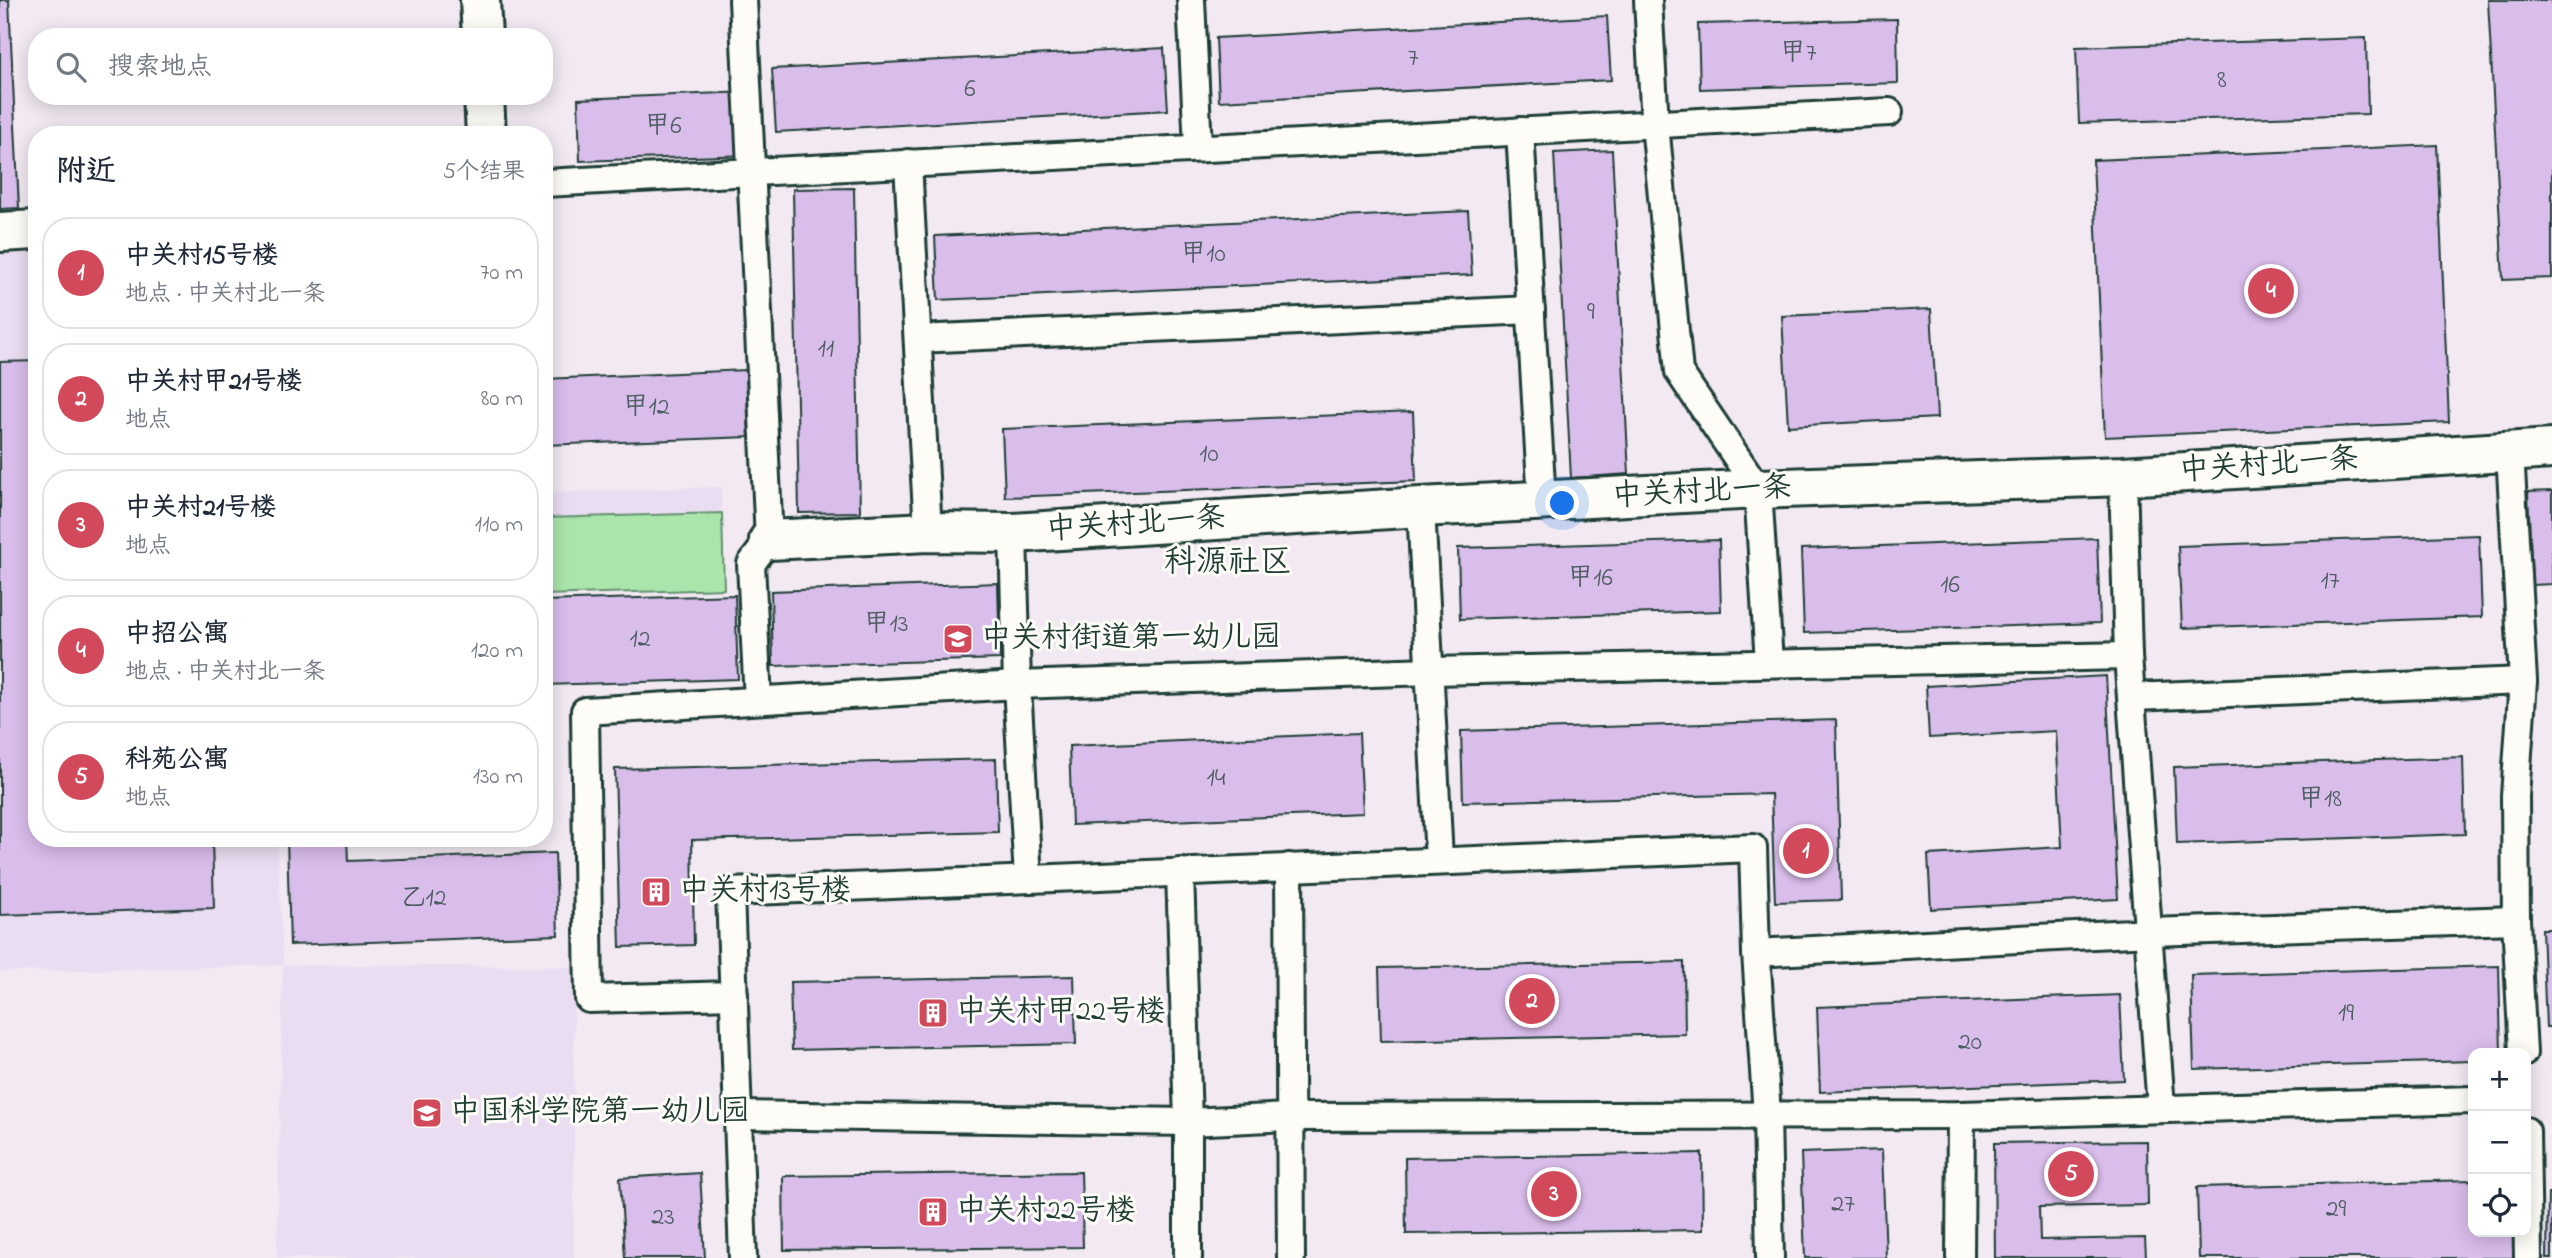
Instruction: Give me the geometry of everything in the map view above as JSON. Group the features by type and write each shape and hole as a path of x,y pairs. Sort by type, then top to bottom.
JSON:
{"street":[{"path":"481,0 482,28"},
{"path":"484,105 486,126"},
{"path":"0,232 28,230"},
{"name":"中关村北一条","path":"769,540 928,532 1013,533 1421,507 1758,489 2123,475 2552,449"}],"lane":[{"path":"743,0 769,540 751,564 758,700"},
{"path":"1191,0 1198,148"},
{"path":"1648,0 1655,124 1679,372 1758,489 1769,663"},
{"path":"553,182 1889,113"},
{"path":"1520,131 1542,501"},
{"path":"908,163 928,532"},
{"path":"918,339 1531,310"},
{"path":"2510,452 2523,681 2515,796 2516,920 2523,1048"},
{"path":"2123,475 2128,656 2161,1108"},
{"path":"1421,507 1439,860"},
{"path":"1013,533 1017,685 1028,879"},
{"path":"734,995 589,999 585,711 1017,685 1431,671 2128,656"},
{"path":"2133,697 2523,681"},
{"path":"743,1258 730,892 1753,848 1756,953 1767,1115 1770,1258"},
{"path":"1289,867 1291,1258"},
{"path":"1180,872 1188,1122 1188,1258"},
{"path":"1756,953 2150,932 2516,920"},
{"path":"738,1115 1188,1122 1289,1117 1961,1115 2468,1100"},
{"path":"1960,1258 1961,1115"},
{"path":"2527,1174 2528,1258"}],"shaded area":[{"path":"28,237 28,847 277,847 283,965 0,972 0,239"},
{"path":"721,487 724,589 553,595 553,493"},
{"name":"中国科学院第一幼儿园","path":"283,965 574,967 574,1258 277,1258"}],"green space":[{"path":"722,513 724,589 553,595 553,518"}],"building":[{"path":"0,0 9,0 19,208 0,209"},
{"path":"2488,0 2552,0 2552,278 2503,280"},
{"path":"1607,16 1611,80 1219,101 1216,38"},
{"path":"1897,19 1898,83 1700,89 1698,24"},
{"path":"2366,38 2368,114 2079,123 2076,47"},
{"path":"1164,48 1168,110 776,132 772,69"},
{"path":"747,92 749,155 580,161 578,99"},
{"path":"2437,145 2449,422 2105,437 2093,160"},
{"path":"1612,150 1629,474 1571,478 1554,153"},
{"path":"854,188 860,512 799,513 793,189"},
{"path":"1468,211 1472,275 938,300 935,236"},
{"path":"1931,309 1937,418 1788,426 1782,316"},
{"path":"28,361 28,847 212,847 214,908 0,915 0,362"},
{"path":"746,370 749,437 553,445 553,379"},
{"path":"1413,412 1416,481 1005,497 1002,429"},
{"path":"2552,491 2552,584 2532,585 2528,492"},
{"path":"2479,535 2482,617 2182,628 2178,546"},
{"path":"2097,538 2100,623 1804,633 1801,549"},
{"path":"1719,540 1721,611 1460,619 1458,548"},
{"path":"998,583 1000,659 773,666 771,591"},
{"path":"735,595 738,679 553,685 553,601"},
{"path":"2106,676 2118,899 1931,909 1928,855 2062,847 2056,731 1929,738 1926,686"},
{"path":"1836,720 1841,900 1775,902 1771,794 1463,802 1461,731"},
{"path":"1359,733 1363,813 1072,825 1069,746"},
{"path":"2463,757 2465,834 2177,844 2174,767"},
{"name":"中关村13号楼","path":"996,759 998,832 692,840 694,945 620,947 615,769"},
{"path":"287,847 347,847 348,861 555,853 558,935 290,945"},
{"path":"2542,929 2552,929 2552,1027 2546,1027"},
{"path":"1684,962 1685,1034 1381,1041 1379,968"},
{"path":"2499,966 2501,1048 2468,1048 2468,1061 2194,1069 2191,975"},
{"name":"中关村甲22号楼","path":"1074,976 1076,1044 792,1050 790,982"},
{"path":"2120,995 2124,1080 1820,1092 1817,1007"},
{"path":"2147,1141 2148,1205 2039,1207 2040,1240 2145,1238 2146,1258 1995,1258 1994,1143"},
{"path":"1882,1150 1886,1258 1805,1258 1801,1153"},
{"path":"1702,1153 1703,1230 1406,1234 1405,1158"},
{"name":"中关村22号楼","path":"1081,1172 1083,1247 784,1250 783,1176"},
{"path":"700,1173 705,1258 625,1258 620,1178"},
{"path":"2468,1180 2468,1237 2519,1237 2520,1258 2199,1258 2197,1187"},
{"path":"2548,1193 2552,1193 2552,1258 2547,1258"}],"place":[{"name":"中招公寓","path":"2271,291"},
{"name":"中关村街道第一幼儿园","path":"958,639"},
{"name":"中关村15号楼","path":"1806,851"},
{"name":"中关村13号楼","path":"656,892"},
{"name":"中关村甲21号楼","path":"1532,1001"},
{"name":"中关村甲22号楼","path":"933,1013"},
{"name":"中国科学院第一幼儿园","path":"427,1113"},
{"name":"科苑公寓","path":"2071,1174"},
{"name":"中关村21号楼","path":"1554,1194"},
{"name":"中关村22号楼","path":"933,1212"}],"district":[{"name":"科源社区","path":"1228,563"}]}
